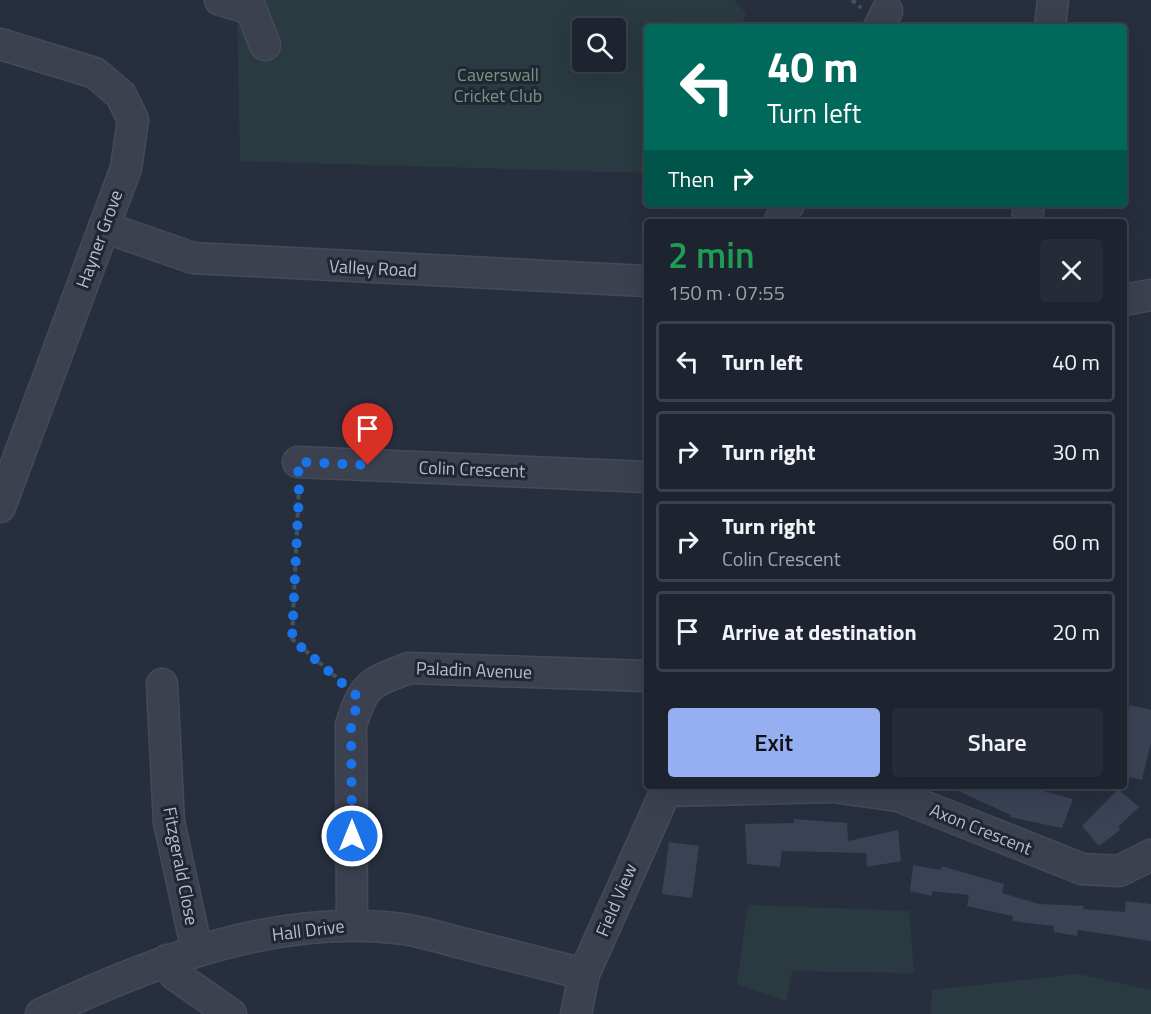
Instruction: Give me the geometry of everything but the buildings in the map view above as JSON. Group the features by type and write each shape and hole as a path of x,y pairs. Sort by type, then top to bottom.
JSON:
{"street":[{"path":"220,0 251,9 266,45"},
{"path":"1050,24 1053,0"},
{"name":"Hayner Grove","path":"0,44 95,73 122,95 133,120 126,168 0,507"},
{"name":"Valley Road","path":"104,227 193,258 644,281"},
{"path":"1127,299 1151,295"},
{"name":"Colin Crescent","path":"298,462 644,477"},
{"name":"Paladin Avenue","path":"359,698 376,681 409,668 644,676"},
{"path":"352,924 351,725 359,698"},
{"name":"Fitzgerald Close","path":"155,701 169,822 197,951"},
{"name":"Field View","path":"576,1014 584,974 667,789"},
{"name":"Axon Crescent","path":"847,789 898,796 1082,869 1119,871 1151,855"},
{"name":"Hall Drive","path":"41,1014 100,986 167,960 197,951 318,926 352,924 405,929 584,974"},
{"path":"167,960 175,975 231,1014"}],"path":[{"path":"298,462 299,493 292,639 359,698"}],"green space":[{"name":"Caverswall Cricket Club","path":"240,0 734,0 746,13 742,24 644,24 644,173 240,161 237,7"},
{"path":"748,905 909,911 914,973 792,971 786,1001 737,984"},
{"path":"1078,974 1151,990 1151,1014 931,1014 932,990"}],"route":[{"path":"352,836 351,725 359,698 292,639 299,493 298,462 368,465"}]}
